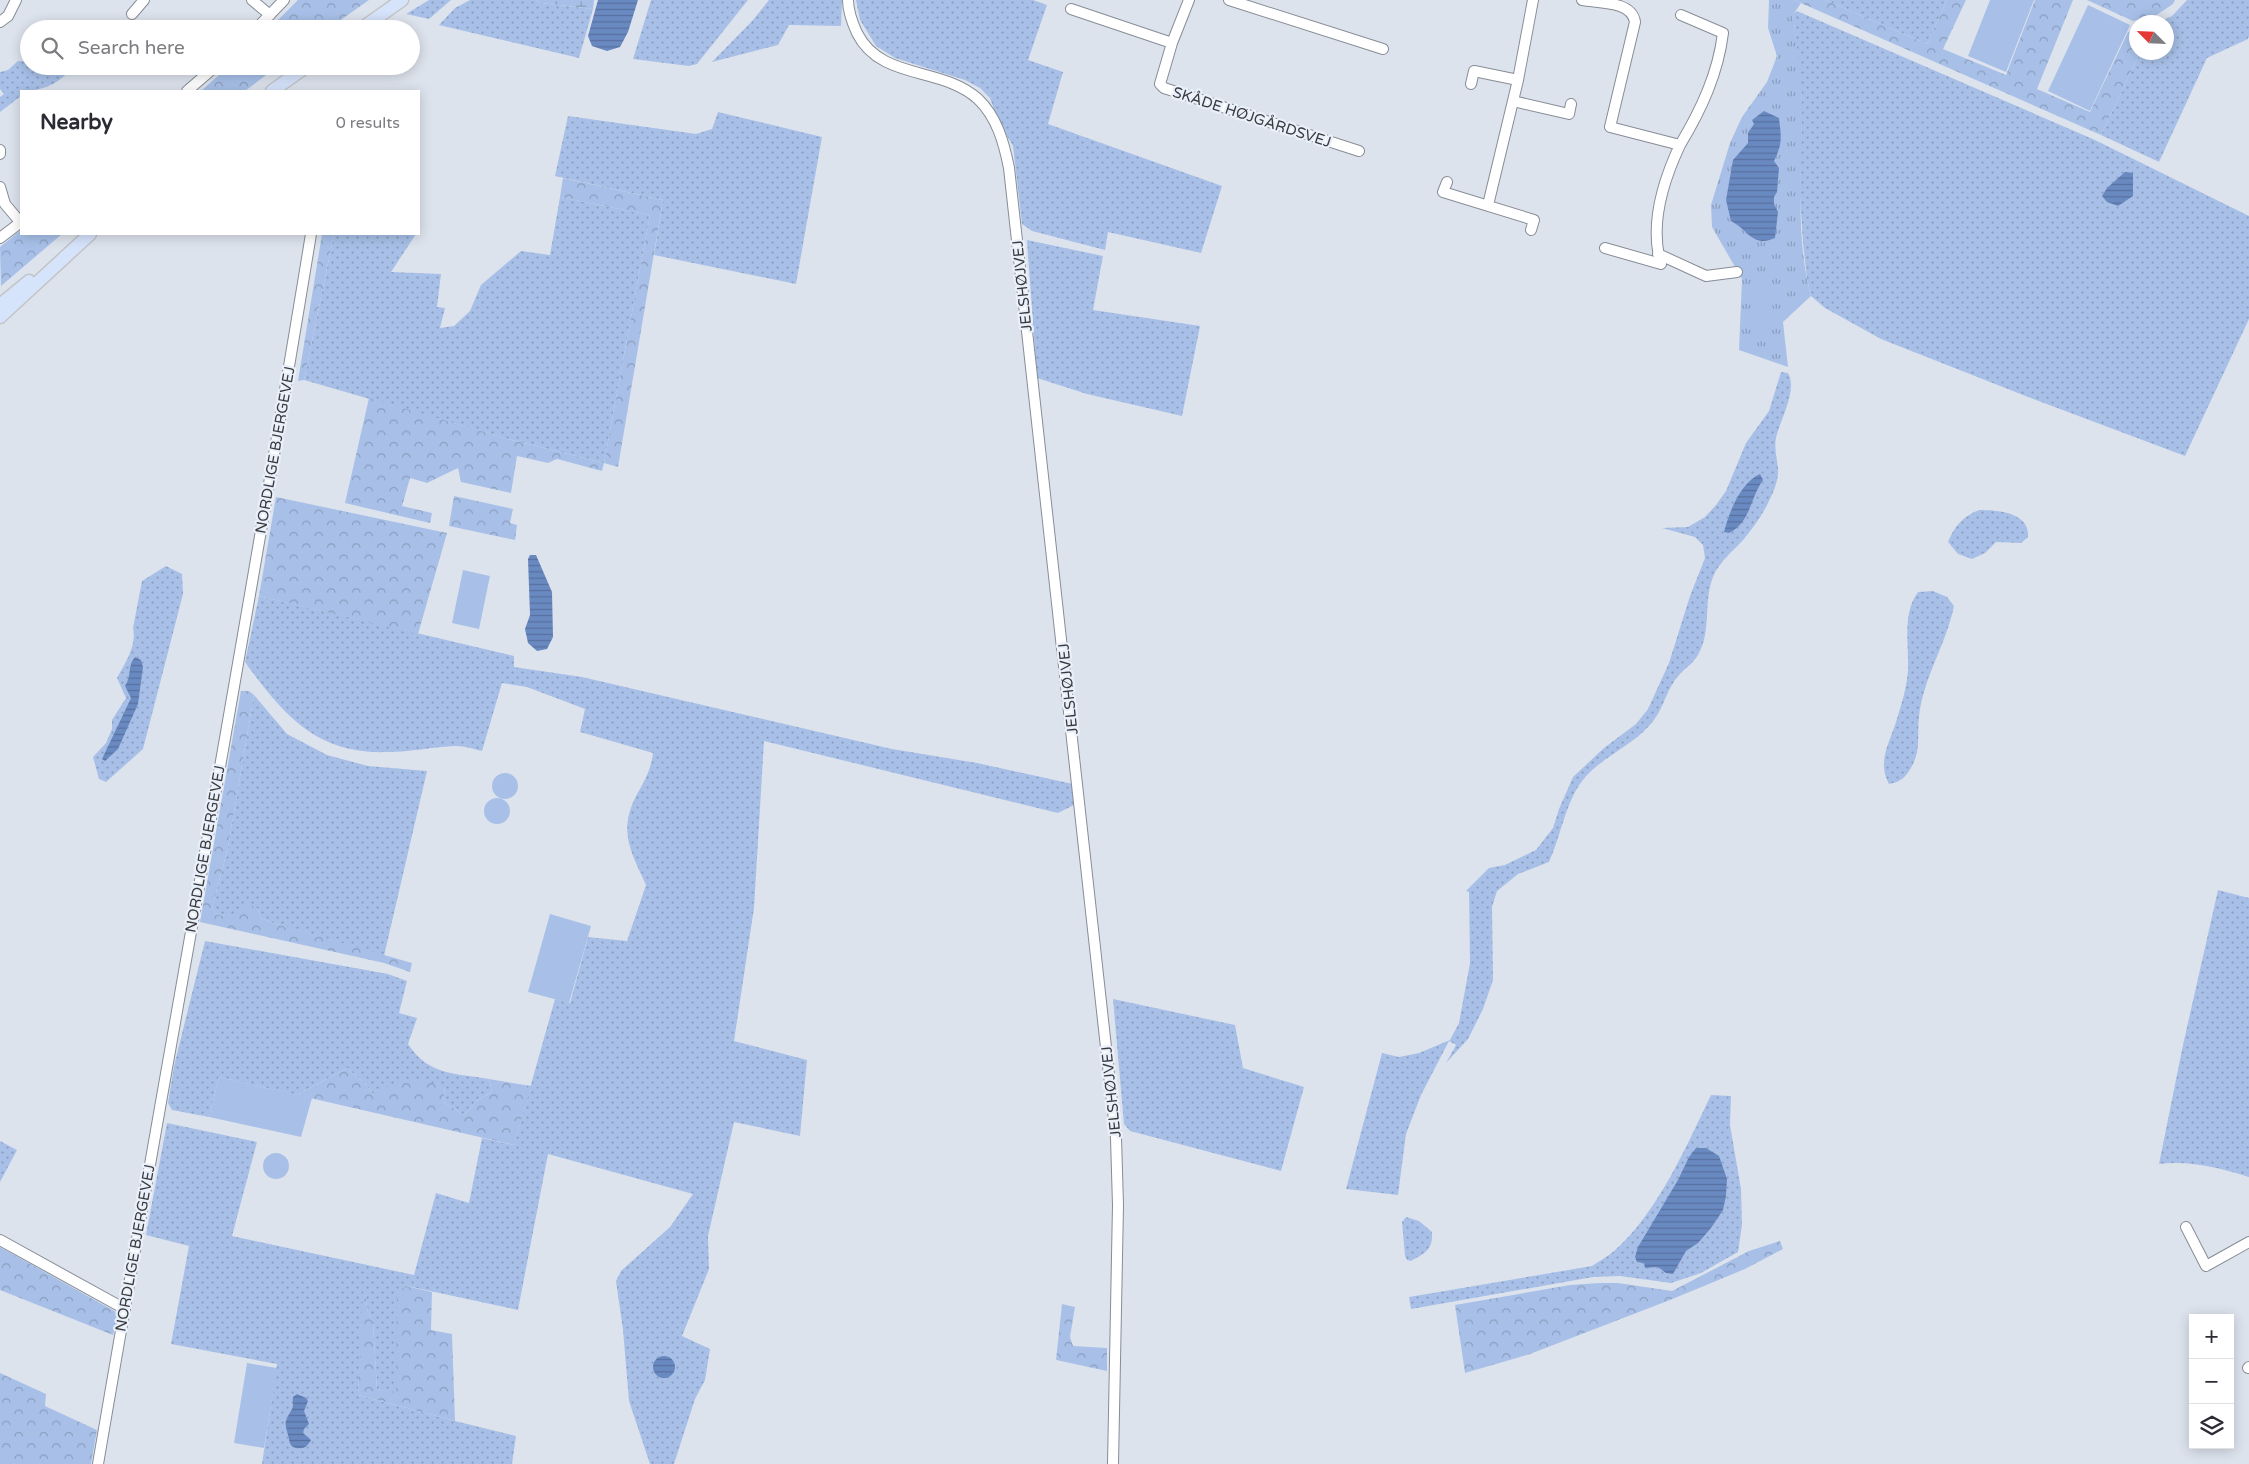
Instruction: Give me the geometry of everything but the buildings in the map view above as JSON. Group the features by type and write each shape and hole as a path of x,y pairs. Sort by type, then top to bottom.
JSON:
{"main road":[{"path":"374,20 402,0"},
{"path":"273,90 294,75"},
{"path":"0,305 88,235"},
{"path":"0,317 88,235"}],"street":[{"path":"0,22 8,16 16,0"},
{"path":"132,14 144,0"},
{"path":"252,0 270,15"},
{"path":"265,20 284,0"},
{"name":"JELSHØJVEJ","path":"848,0 850,17 854,28 860,39 874,55 897,68 948,82 963,89 987,108 1004,146 1009,168 1116,1138 1118,1205 1113,1464"},
{"name":"SKÅDE HØJGÅRDSVEJ","path":"1190,0 1160,78 1160,84 1164,88 1359,151"},
{"path":"1229,0 1383,49"},
{"path":"1488,205 1518,80 1533,0"},
{"path":"1582,0 1621,6 1634,16 1635,22 1610,127 1680,145"},
{"path":"1071,8 1172,43"},
{"path":"1605,248 1661,264 1658,254 1657,225 1662,191 1680,145 1708,93 1720,55 1723,33 1682,15"},
{"path":"1471,84 1474,71 1518,80"},
{"path":"188,90 206,75"},
{"path":"1513,102 1569,114 1571,104"},
{"path":"1447,182 1443,192 1534,220 1531,230"},
{"path":"0,187 5,204 20,221"},
{"path":"0,238 20,223"},
{"name":"NORDLIGE BJERGEVEJ","path":"98,1464 270,481 311,235"},
{"path":"1658,254 1706,276 1737,272"},
{"path":"2186,1227 2206,1266 2249,1242"},
{"path":"0,1240 125,1309"}],"green space":[{"path":"298,0 369,0 341,20 278,20"},
{"path":"429,0 451,0 429,19 406,14"},
{"path":"470,0 536,0 541,3 593,9 579,58 439,25 455,8"},
{"path":"536,0 594,0 593,9 541,3"},
{"path":"651,0 748,0 697,64 689,66 633,59"},
{"path":"769,0 842,0 841,26 789,25 778,45 712,62 753,20"},
{"path":"856,0 1033,0 1047,5 1028,60 1063,72 1048,124 1222,186 1201,253 1108,232 1105,250 1032,231 1022,224 1013,146 999,123 990,98 980,88 965,80 895,58 876,46 860,20"},
{"path":"1769,0 1794,0 1801,3 1793,15 1802,91 1801,224 1806,272 1811,296 1783,322 1788,367 1739,350 1742,279 1712,227 1711,205 1730,143 1742,117 1767,82 1777,56 1768,28"},
{"path":"1794,0 1825,0 1927,44 1947,0 1966,0 1943,49 2006,75 2035,0 2073,0 2037,89 2090,112 2129,32 2129,60 2137,60 2101,135"},
{"path":"1825,0 1947,0 1927,44"},
{"path":"1990,0 2034,0 2006,72 1968,56"},
{"path":"2087,0 2175,0 2173,4 2156,15 2129,15 2129,19"},
{"path":"2187,0 2249,0 2249,36 2248,39 2207,58 2159,162 2101,135 2137,60 2174,60 2173,15"},
{"path":"2088,5 2129,25 2090,111 2048,91"},
{"path":"1797,11 2095,140 2249,216 2249,319 2185,456 1881,339 1825,308 1811,296 1803,243 1800,195 1802,100 1793,14"},
{"path":"20,61 20,75 65,75 57,82 44,88 20,90 20,97 0,112 0,97 4,94 0,89 0,72 8,70"},
{"path":"219,75 266,75 246,90 202,90"},
{"path":"718,112 822,137 796,284 654,255 663,200 555,176 568,116 696,134 712,129"},
{"path":"563,178 663,200 618,467 604,463 650,215 560,197"},
{"path":"560,197 650,215 604,463 508,439 304,380 334,235 415,235 391,272 441,274 437,307 445,308 440,328 454,326 470,311 481,285 521,251 550,255"},
{"path":"20,231 20,235 61,235 1,286 0,247"},
{"path":"322,235 334,235 304,380 298,381"},
{"path":"1027,240 1103,256 1093,310 1200,326 1182,416 1087,394 1037,378"},
{"path":"1772,289 1773,328 1753,329 1752,290"},
{"path":"1781,372 1788,373 1791,380 1791,388 1776,438 1775,450 1778,476 1776,485 1758,521 1723,562 1713,577 1708,596 1705,636 1698,655 1675,680 1657,715 1649,726 1597,766 1582,781 1571,800 1549,862 1518,874 1497,891 1492,907 1493,980 1483,1009 1468,1039 1446,1063 1456,1045 1449,1041 1421,1095 1406,1134 1398,1195 1346,1189 1382,1053 1399,1057 1419,1053 1450,1040 1459,1023 1470,963 1469,892 1466,891 1489,868 1505,865 1536,850 1553,828 1573,777 1604,748 1636,724 1648,709 1669,663 1690,596 1705,558 1703,545 1695,537 1662,528 1688,527 1705,517 1716,505 1726,491 1746,443 1769,411"},
{"path":"369,398 508,439 604,463 602,471 557,459 548,463 517,456 511,493 461,482 458,468 427,483 410,478 402,506 432,513 430,523 345,503"},
{"path":"454,496 513,509 510,523 517,525 515,540 449,526"},
{"path":"276,497 447,533 418,634 259,596"},
{"path":"1979,510 2003,512 2018,517 2024,522 2028,537 2021,543 1996,542 1985,553 1972,559 1958,554 1948,542 1950,537 1964,519"},
{"path":"166,566 182,574 183,594 143,749 106,782 99,779 93,757 106,743 112,729 112,720 126,698 117,678 132,648 133,628 142,581"},
{"path":"463,570 490,576 479,629 452,623"},
{"path":"1933,591 1947,597 1954,606 1921,703 1918,748 1915,760 1903,778 1889,784 1884,761 1902,703 1906,683 1908,670 1907,629 1910,610 1918,592"},
{"path":"259,596 514,656 514,667 582,677 892,749 977,763 1073,784 1074,805 1058,813 764,741 754,908 734,1041 807,1060 800,1136 734,1122 708,1236 709,1269 682,1336 710,1349 705,1380 695,1399 674,1464 650,1464 629,1401 623,1330 616,1281 621,1271 670,1227 693,1194 548,1154 518,1310 407,1286 396,1394 377,1389 373,1322 368,1312 365,1294 358,1395 516,1436 512,1464 262,1464 277,1364 171,1344 189,1246 146,1235 167,1123 257,1142 232,1236 414,1275 436,1193 469,1203 482,1138 514,1145 555,999 570,1003 588,937 627,941 646,885 631,852 627,831 631,809 649,770 653,753 580,732 585,709 527,687 502,683 482,751 456,746 387,752 362,751 341,747 321,739 288,715 273,699 245,662"},
{"path":"241,691 249,691 254,695 228,847 212,908 217,915 230,915 237,912 246,903 257,908 261,918 273,923 412,963 410,972 384,963 200,922"},
{"path":"254,695 287,734 327,755 368,766 427,771 384,956 273,923 261,918 257,908 227,916 217,915 212,908 228,847"},
{"path":"505,773 514,777 518,786 514,795 505,799 496,795 492,786 496,777"},
{"path":"497,798 506,802 510,811 506,820 497,824 488,820 484,811 488,802"},
{"path":"2218,890 2249,898 2249,1177 2193,1164 2159,1164 2183,1045"},
{"path":"550,914 591,926 569,1003 528,992"},
{"path":"205,941 388,974 407,981 399,1013 417,1018 408,1044 416,1054 434,1068 454,1074 489,1079 492,1092 478,1100 464,1115 443,1102 445,1087 374,1095 347,1068 297,1095 219,1077 209,1117 172,1110 168,1103 174,1066"},
{"path":"1113,999 1235,1025 1243,1068 1304,1087 1281,1171 1130,1131 1124,1124"},
{"path":"347,1068 374,1095 392,1085 408,1080 445,1087 443,1102 464,1115 478,1100 492,1092 489,1079 531,1086 514,1145 297,1095"},
{"path":"219,1077 312,1098 301,1137 209,1117"},
{"path":"1711,1095 1731,1096 1730,1125 1741,1189 1742,1225 1738,1252 1701,1273 1671,1283 1620,1276 1593,1277 1411,1309 1409,1297 1592,1266 1609,1255 1630,1236 1657,1199 1681,1157"},
{"path":"0,1141 17,1150 0,1182"},
{"path":"276,1153 285,1157 289,1166 285,1175 276,1179 267,1175 263,1166 267,1157"},
{"path":"1406,1217 1419,1221 1432,1232 1428,1250 1411,1261 1407,1260 1405,1256 1402,1222"},
{"path":"1780,1241 1783,1249 1745,1269 1530,1354 1465,1373 1455,1305 1570,1285 1600,1283 1618,1283 1672,1291 1749,1251"},
{"path":"0,1247 118,1313 113,1335 0,1290"},
{"path":"406,1286 432,1292 431,1330 452,1334 455,1421 358,1395 363,1292 368,1312 373,1322 377,1389 396,1393 397,1293"},
{"path":"1062,1304 1075,1307 1070,1337 1073,1346 1107,1348 1107,1371 1056,1360"},
{"path":"247,1363 277,1368 264,1448 234,1443"},
{"path":"0,1373 46,1394 45,1406 97,1430 91,1464 0,1464"}],"shaded area":[{"path":"598,0 638,0 628,32 620,47 607,51 592,46 588,36"},
{"path":"1764,111 1779,118 1781,140 1774,161 1779,168 1777,192 1774,197 1774,204 1778,212 1775,238 1761,241 1751,237 1731,221 1726,200 1733,160 1748,143 1748,133 1754,124 1752,120"},
{"path":"2125,172 2133,173 2133,196 2118,206 2107,202 2102,196 2107,188"},
{"path":"1760,474 1763,480 1742,523 1729,533 1724,532 1737,498 1747,484"},
{"path":"530,555 536,555 552,592 553,637 547,649 537,651 528,643 525,629 530,615 528,559"},
{"path":"135,657 141,660 143,667 138,704 118,749 105,761 102,759 131,698 125,686"},
{"path":"1696,1148 1706,1148 1719,1156 1727,1179 1723,1210 1698,1243 1686,1251 1673,1274 1666,1273 1658,1267 1645,1268 1644,1263 1637,1262 1635,1257 1638,1247"},
{"path":"664,1356 672,1359 675,1367 672,1375 664,1378 656,1375 653,1367 656,1359"},
{"path":"297,1394 308,1401 304,1411 309,1424 303,1433 311,1440 303,1448 296,1448 290,1444 286,1424 293,1408 293,1397"}]}
